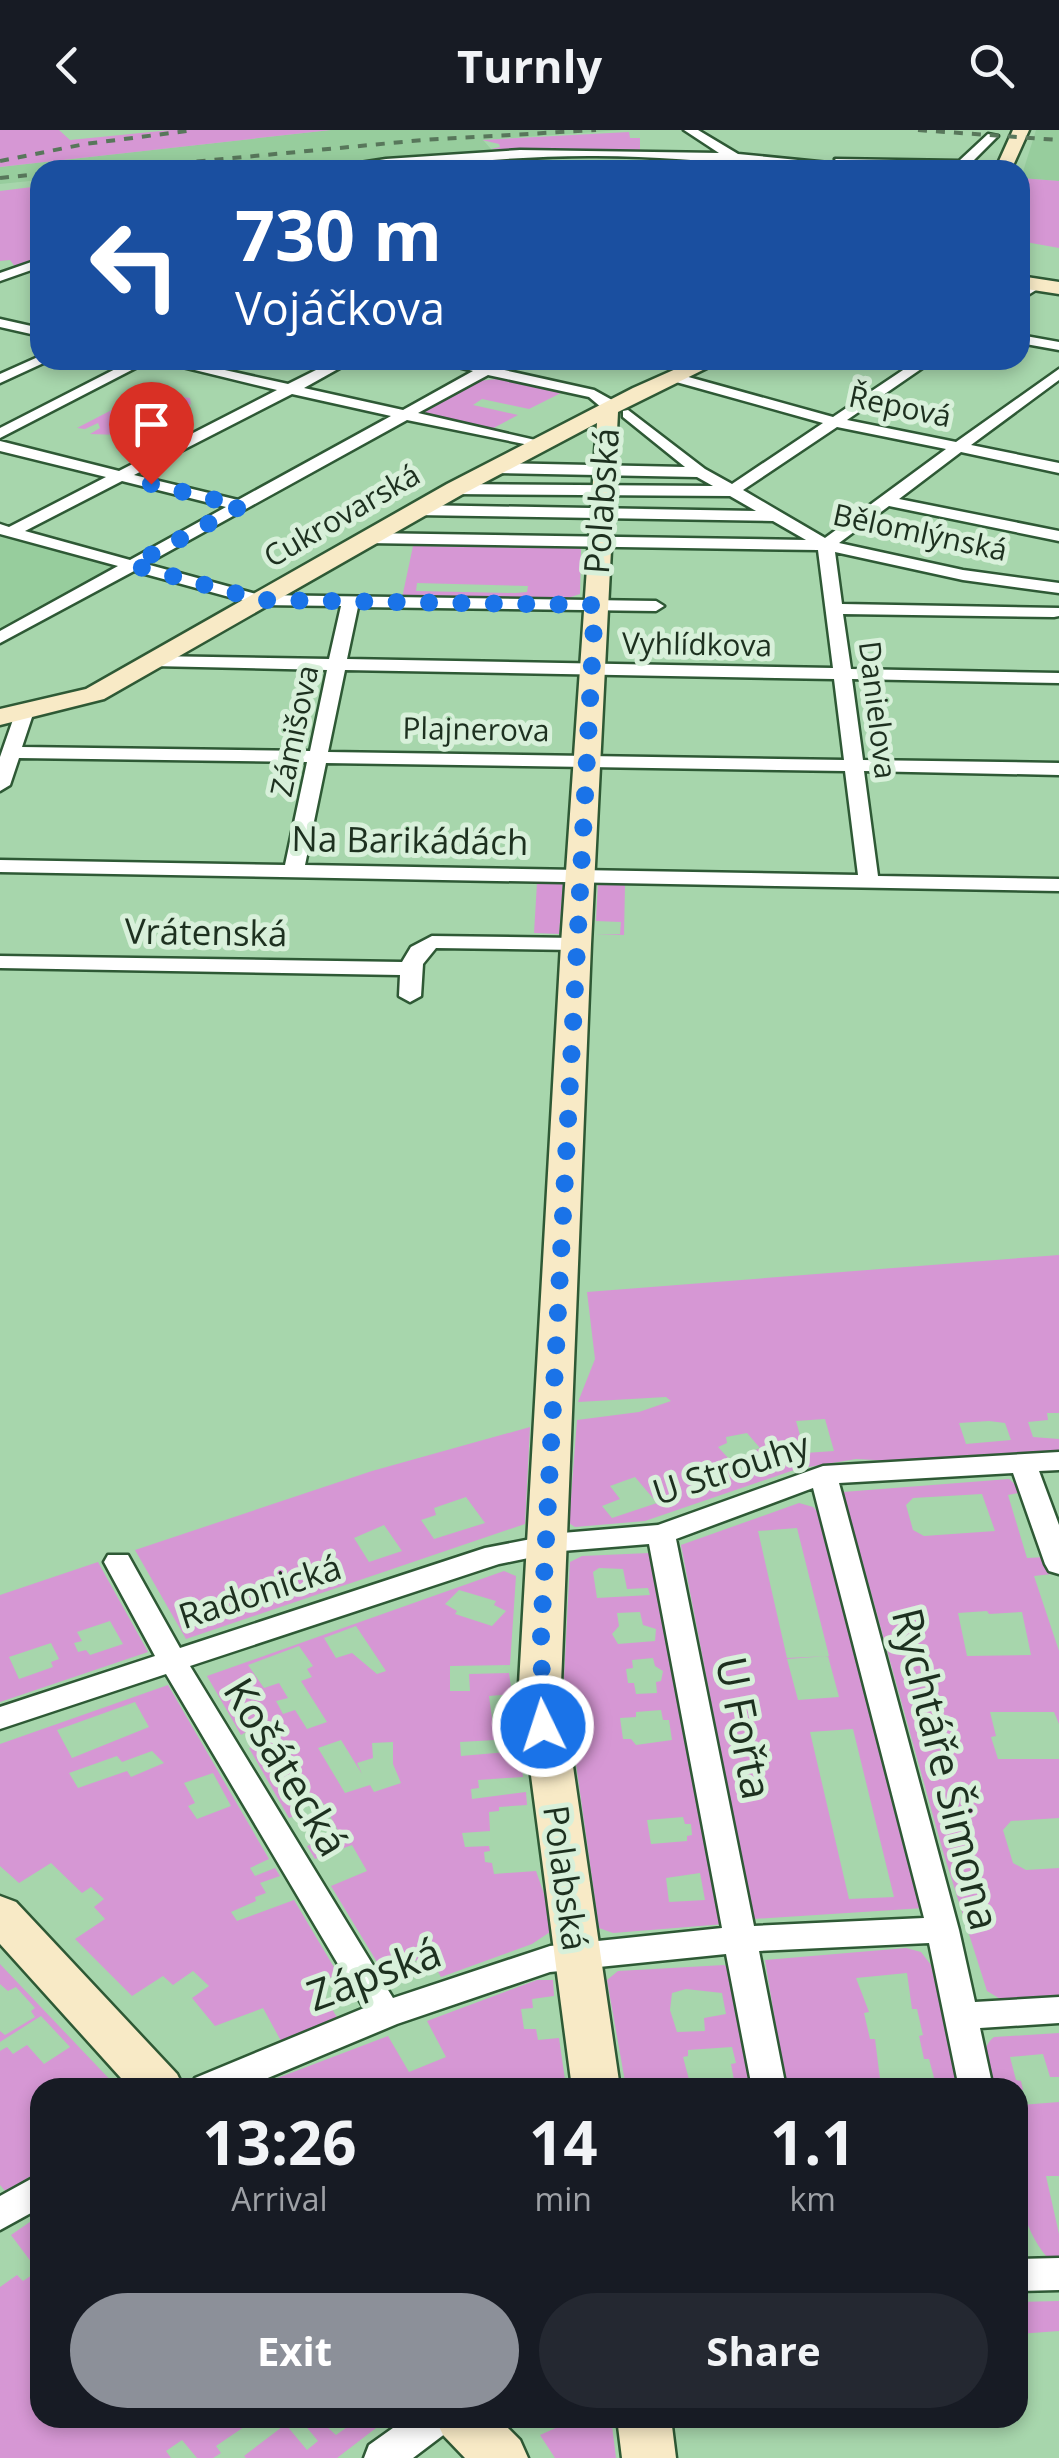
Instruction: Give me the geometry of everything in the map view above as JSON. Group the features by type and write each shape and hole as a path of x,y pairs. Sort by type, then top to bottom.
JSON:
{"street":[{"path":"690,130 734,159"},
{"path":"1008,160 1021,130"},
{"path":"970,160 992,136"},
{"path":"745,147 824,160"},
{"path":"407,160 450,155 772,160"},
{"path":"568,160 579,155"},
{"path":"756,158 770,160"},
{"path":"0,277 30,267"},
{"path":"20,271 30,273"},
{"path":"1030,288 1059,288"},
{"path":"0,322 30,330"},
{"path":"1030,341 1059,346"},
{"path":"0,380 30,366"},
{"path":"0,434 125,370"},
{"path":"206,370 539,446"},
{"path":"6,530 327,370"},
{"path":"0,638 486,370"},
{"name":"Bělomlýnská","path":"486,370 594,394 700,472 826,545 963,575 1052,587"},
{"name":"Cukrovarská","path":"12,716 83,700 416,510 539,446 618,411 690,370"},
{"path":"496,468 732,492 912,370"},
{"path":"367,538 826,545 1059,372"},
{"name":"Řepová","path":"674,377 835,422 1059,468"},
{"name":"Polabská","path":"594,2078 540,1684 602,480 618,411"},
{"path":"0,446 241,506"},
{"path":"455,489 700,472"},
{"path":"886,501 1059,536"},
{"path":"416,510 773,516"},
{"path":"6,530 259,600 656,606"},
{"name":"Danielova","path":"826,545 869,882"},
{"path":"1059,573 1052,587 1059,631"},
{"name":"Zámišova","path":"294,872 350,602"},
{"path":"837,609 1054,612"},
{"name":"Vyhlídkova","path":"153,661 336,668 1059,678"},
{"path":"0,785 12,752 12,716"},
{"name":"Plajnerova","path":"12,752 1059,768"},
{"name":"Na Barikádách","path":"0,866 1059,885"},
{"path":"410,996 419,947 432,942 576,944"},
{"name":"Vrátenská","path":"0,962 412,969"},
{"name":"U Strouhy","path":"546,1545 661,1534 823,1475 1059,1461"},
{"path":"1022,1463 1059,1564"},
{"name":"Rychtáře Šimona","path":"823,1475 943,1930 974,2078"},
{"name":"U Fořta","path":"661,1534 743,1939"},
{"name":"Radonická","path":"0,1718 495,1554 546,1545"},
{"name":"Košátecká","path":"118,1562 172,1660 386,2014"},
{"path":"0,1914 151,2078"},
{"name":"Zápská","path":"231,2078 386,2014 550,1959 743,1939 943,1930"},
{"path":"743,1939 767,2078"},
{"path":"960,2016 1059,2010"},
{"path":"0,2215 30,2195"},
{"path":"383,2458 423,2428"},
{"path":"472,2428 501,2458"},
{"path":"645,2428 648,2458"}],"shaded area":[{"path":"0,130 59,130 70,140 171,130 331,130 63,160 30,160 30,164 0,167"},
{"path":"331,130 622,130 483,140 491,149 488,157 466,160 63,160"},
{"path":"1036,130 1059,130 1059,181 1030,179 1030,160 1027,160"},
{"path":"629,132 630,138 640,138 640,150 491,149 500,147 499,144 482,140"},
{"path":"30,164 30,181 0,184 0,167"},
{"path":"1030,179 1059,181 1059,248 1030,243"},
{"path":"30,187 30,263 16,268 10,260 0,261 0,191"},
{"path":"497,379 561,393 529,409 482,399 473,405 518,415 488,431 416,415 479,381"},
{"path":"158,386 166,387 157,393 190,398 191,404 138,434 90,434 100,428 98,423 77,428"},
{"path":"0,533 121,566 0,632"},
{"path":"413,546 581,548 580,594 562,600 402,598","holes":["417,583 528,586 527,592 515,593 416,591"]},
{"path":"537,883 563,883 559,934 534,933"},
{"path":"598,883 625,884 624,935 595,934 620,934 621,922 596,921"},
{"path":"1059,1255 1059,1413 1047,1413 1048,1420 1028,1422 1033,1437 1059,1439 1059,1452 895,1461 856,1459 797,1469 645,1521 575,1527 569,1523 577,1420 639,1412 671,1401 666,1397 578,1402 595,1359 587,1292","holes":["825,1419 834,1451 805,1453 796,1421","959,1423 1005,1423 1011,1440 966,1444","747,1433 760,1448 749,1453 760,1466 742,1473 718,1447 727,1443 726,1437","635,1477 657,1503 612,1518 602,1506 620,1499 610,1486"]},
{"path":"530,1427 525,1524 186,1639 135,1550 372,1471","holes":["466,1497 485,1523 434,1539 421,1520 436,1515 434,1508","384,1525 402,1551 369,1562 354,1538"]},
{"path":"1009,1479 1023,1492 1008,1495 1027,1558 1046,1557 1052,1574 1034,1576 1059,1651 1059,1724 1054,1712 990,1712 996,1736 991,1737 998,1759 1059,1759 1059,1818 1011,1821 1003,1830 1013,1863 1026,1870 1059,1868 1059,1996 1002,2000 987,1991 944,1855 843,1492","holes":["982,1494 995,1531 924,1536 913,1530 906,1505 913,1498","1022,1612 1031,1655 967,1656 958,1613"]},
{"path":"799,1503 813,1507 822,1516 924,1908 753,1919 681,1545","holes":["797,1528 828,1656 839,1697 798,1700 787,1659 826,1656 787,1658 758,1531","853,1729 894,1897 849,1899 810,1732"]},
{"path":"649,1553 657,1562 725,1924 613,1933 599,1928 564,1678 570,1562 582,1556","holes":["599,1568 623,1569 627,1589 648,1588 650,1595 597,1598 593,1572","640,1612 643,1625 656,1629 655,1641 618,1644 612,1634 619,1626 617,1613","653,1658 655,1666 663,1671 661,1681 656,1682 657,1693 636,1694 634,1683 628,1683 626,1669 633,1668 632,1660","661,1710 663,1720 669,1720 672,1740 636,1745 631,1739 623,1739 620,1718 636,1717 636,1712","683,1817 685,1824 691,1824 692,1835 687,1836 687,1841 651,1844 647,1820","700,1873 705,1900 669,1902 666,1878"]},
{"path":"98,1562 148,1652 0,1702 0,1595","holes":["110,1621 123,1644 90,1655 86,1650 78,1652 74,1643 82,1641 77,1632","51,1643 59,1659 51,1662 53,1667 19,1679 9,1657"]},
{"path":"504,1571 516,1576 510,1665 450,1666 450,1691 470,1691 469,1674 509,1673 512,1694 489,1696 495,1740 460,1742 461,1756 520,1751 523,1777 478,1780 479,1788 471,1789 472,1799 526,1792 527,1805 499,1807 499,1811 489,1812 490,1831 462,1833 465,1847 489,1846 490,1851 484,1852 485,1862 492,1863 494,1874 536,1871 556,1928 532,1944 441,1977 429,1956 415,1961 412,1956 380,1967 331,1886 367,1871 352,1845 315,1859 307,1846 340,1834 323,1803 298,1808 301,1814 289,1818 249,1748 280,1738 276,1728 262,1732 257,1725 241,1735 207,1676","holes":["459,1590 496,1601 494,1605 506,1611 492,1626 455,1614 457,1611 445,1604","356,1626 386,1671 377,1674 352,1653 336,1658 324,1638","299,1646 313,1666 307,1669 312,1677 301,1681 327,1722 307,1729 295,1710 283,1714 276,1701 288,1698 279,1683 264,1688 248,1665","341,1740 362,1774 357,1763 373,1758 372,1743 393,1742 393,1764 401,1783 374,1792 370,1785 345,1793 318,1748"]},
{"path":"168,1685 269,1859 250,1868 255,1876 275,1868 280,1876 260,1883 266,1893 231,1912 237,1921 294,1900 338,1974 317,1984 338,2019 281,2041 263,2008 215,2026 192,1998 209,1986 193,1971 173,1985 163,1976 132,1996 75,1939 105,1919 94,1907 104,1899 91,1887 82,1893 51,1863 19,1883 0,1866 0,1744","holes":["135,1702 149,1727 72,1758 57,1730","152,1751 164,1763 131,1777 127,1771 78,1788 69,1773 117,1756 122,1762","213,1773 231,1806 197,1819 188,1806 195,1803 184,1783"]},
{"path":"906,1948 921,1952 931,1965 958,2078 934,2078 929,2059 924,2059 919,2036 923,2035 917,2009 912,2009 907,1973 856,1978 869,2012 864,2013 870,2039 875,2039 880,2078 785,2078 765,1960"},
{"path":"0,1964 108,2078 30,2078 30,2176 6,2192 0,2185 0,2051 7,2047 13,2054 27,2045 44,2064 70,2047 41,2016 0,2042 0,2031 5,2035 35,2017 31,2011 35,2008 16,1987 8,1991 0,1984"},
{"path":"724,1965 734,1971 756,2078 734,2078 731,2064 736,2063 732,2047 688,2050 688,2056 683,2057 689,2078 624,2078 607,1980 618,1971","holes":["686,1989 722,1993 726,2014 704,2018 705,2031 677,2032 670,2010 672,1993"]},
{"path":"537,1980 553,1980 554,1996 532,1999 533,2008 521,2009 524,2029 536,2029 538,2040 559,2038 565,2078 278,2078 388,2036 409,2072 446,2057 427,2021"},
{"path":"1059,2033 1059,2077 1050,2077 1043,2054 1010,2057 1015,2078 989,2078 985,2054 994,2037"},
{"path":"1059,2102 1059,2176 1046,2176 1059,2234 1059,2257 1047,2257 1028,2224 1028,2104"},
{"path":"30,2222 30,2260 11,2235"},
{"path":"17,2275 23,2281 30,2276 30,2428 242,2428 216,2446 221,2453 213,2458 197,2458 182,2440 166,2451 171,2458 0,2458 0,2287"},
{"path":"1059,2301 1059,2331 1028,2333 1028,2302"},
{"path":"281,2428 289,2428 307,2450 318,2441 307,2428 328,2428 336,2435 346,2428 376,2428 337,2458 244,2456"},
{"path":"556,2428 612,2428 616,2458 555,2458 540,2435"}],"railway":[{"path":"0,161 85,144 195,130"},
{"path":"212,160 423,140 596,130"},
{"path":"918,130 1059,140"},
{"path":"0,178 30,175"}],"route":[{"path":"151,484 241,506 132,565 259,600 595,605 541,1635 543,1726"}]}
